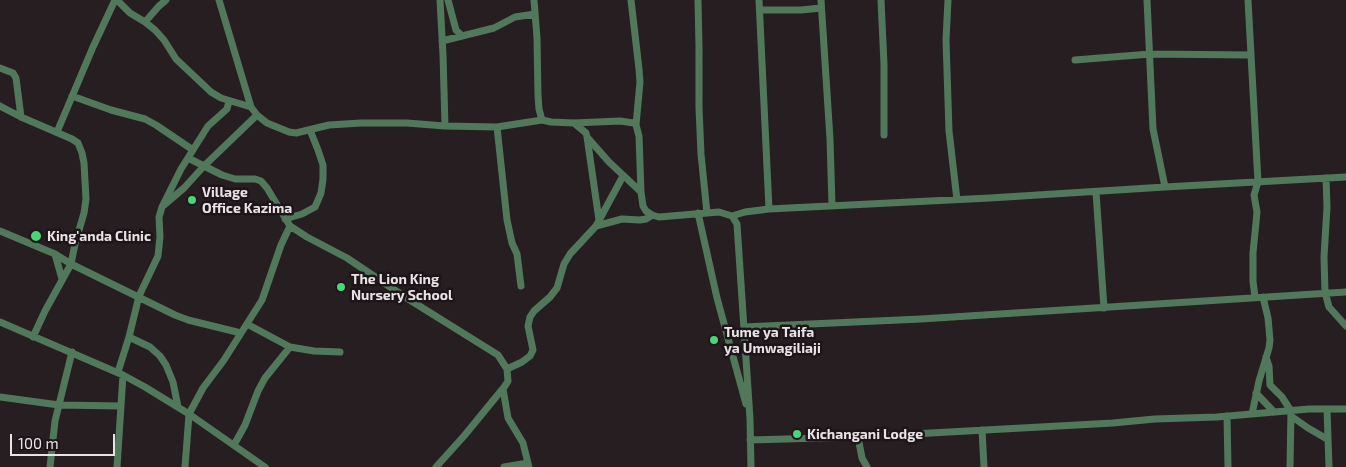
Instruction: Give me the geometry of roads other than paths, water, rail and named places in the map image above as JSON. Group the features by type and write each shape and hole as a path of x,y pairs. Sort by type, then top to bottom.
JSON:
{"street":[{"path":"56,132 116,0 146,22 164,40 176,59 212,92 221,98 252,107"},
{"path":"146,22 166,0"},
{"path":"219,0 252,107 257,115 266,123 289,132 296,133 329,125 361,123 497,127 542,120 574,123 620,121 634,122 636,125"},
{"path":"440,0 446,126"},
{"path":"448,0 456,30 462,36"},
{"path":"534,0 538,38 538,102 542,120"},
{"path":"631,0 639,69 640,90 636,125 639,136 641,192 643,206 646,211 659,217 720,212 732,216 745,212 769,209 1346,177"},
{"path":"698,0 699,108 701,154 707,213"},
{"path":"759,0 769,209"},
{"path":"820,0 830,139 832,205"},
{"path":"881,0 884,64 884,135"},
{"path":"948,0 946,40 949,129 957,200"},
{"path":"1147,0 1153,130 1165,187"},
{"path":"1248,0 1258,182 1254,195 1257,212 1252,281 1255,298"},
{"path":"760,10 821,8"},
{"path":"442,41 494,28 515,17 535,14"},
{"path":"1074,60 1150,54 1250,55"},
{"path":"0,68 13,73 16,78 21,117"},
{"path":"72,96 111,110 145,119 193,150"},
{"path":"117,467 121,406 120,373 139,296 158,256 162,207 188,158 208,126 227,108 229,101"},
{"path":"0,106 78,143 84,164 86,199 72,264 32,336"},
{"path":"162,207 184,188 257,115"},
{"path":"574,123 586,133 587,137 609,162 641,192"},
{"path":"497,127 507,220 518,260 521,286"},
{"path":"285,219 309,211 314,207 321,193 323,165 310,130"},
{"path":"587,137 598,223"},
{"path":"188,158 222,175 235,179 255,179 261,182 267,188 290,226 347,258 498,355 508,369 508,381 464,436 436,467"},
{"path":"508,369 530,356 532,350 528,326 530,317 557,288 564,264 570,254 598,223 624,176"},
{"path":"1326,178 1327,207 1324,257 1326,292 1329,307 1346,326"},
{"path":"1096,192 1104,308"},
{"path":"698,213 719,305 750,419"},
{"path":"598,223 622,219 640,220 652,215"},
{"path":"732,216 737,224 750,419 751,467"},
{"path":"185,467 188,414 203,388 224,360 262,300 281,245 290,226"},
{"path":"0,231 56,254 72,264 188,320 241,333"},
{"path":"56,254 62,279"},
{"path":"744,327 921,319 1346,292"},
{"path":"1252,414 1270,340 1268,318 1263,297"},
{"path":"0,322 120,373 188,414 262,466"},
{"path":"247,324 290,347 314,351 340,352"},
{"path":"129,337 150,348 166,364 173,382 178,408"},
{"path":"234,445 245,426 265,378 290,347"},
{"path":"50,467 55,421 72,352"},
{"path":"1266,357 1269,366 1270,385 1282,397 1291,413 1308,428 1327,439"},
{"path":"502,389 508,418 523,444 528,465 504,467"},
{"path":"1256,393 1274,412"},
{"path":"0,397 59,406 121,406"},
{"path":"750,440 858,437 1274,412 1291,413 1346,408"},
{"path":"1326,409 1329,467"},
{"path":"1290,467 1291,413"},
{"path":"1227,416 1228,467"},
{"path":"982,430 984,467"},
{"path":"858,437 862,458 867,467"}],"place":[{"name":"Village Office Kazima","path":"192,200"},
{"name":"King'anda Clinic","path":"36,236"},
{"name":"The Lion King Nursery School","path":"341,287"},
{"name":"Tume ya Taifa ya Umwagiliaji","path":"714,340"},
{"name":"Kichangani Lodge","path":"797,434"}]}
